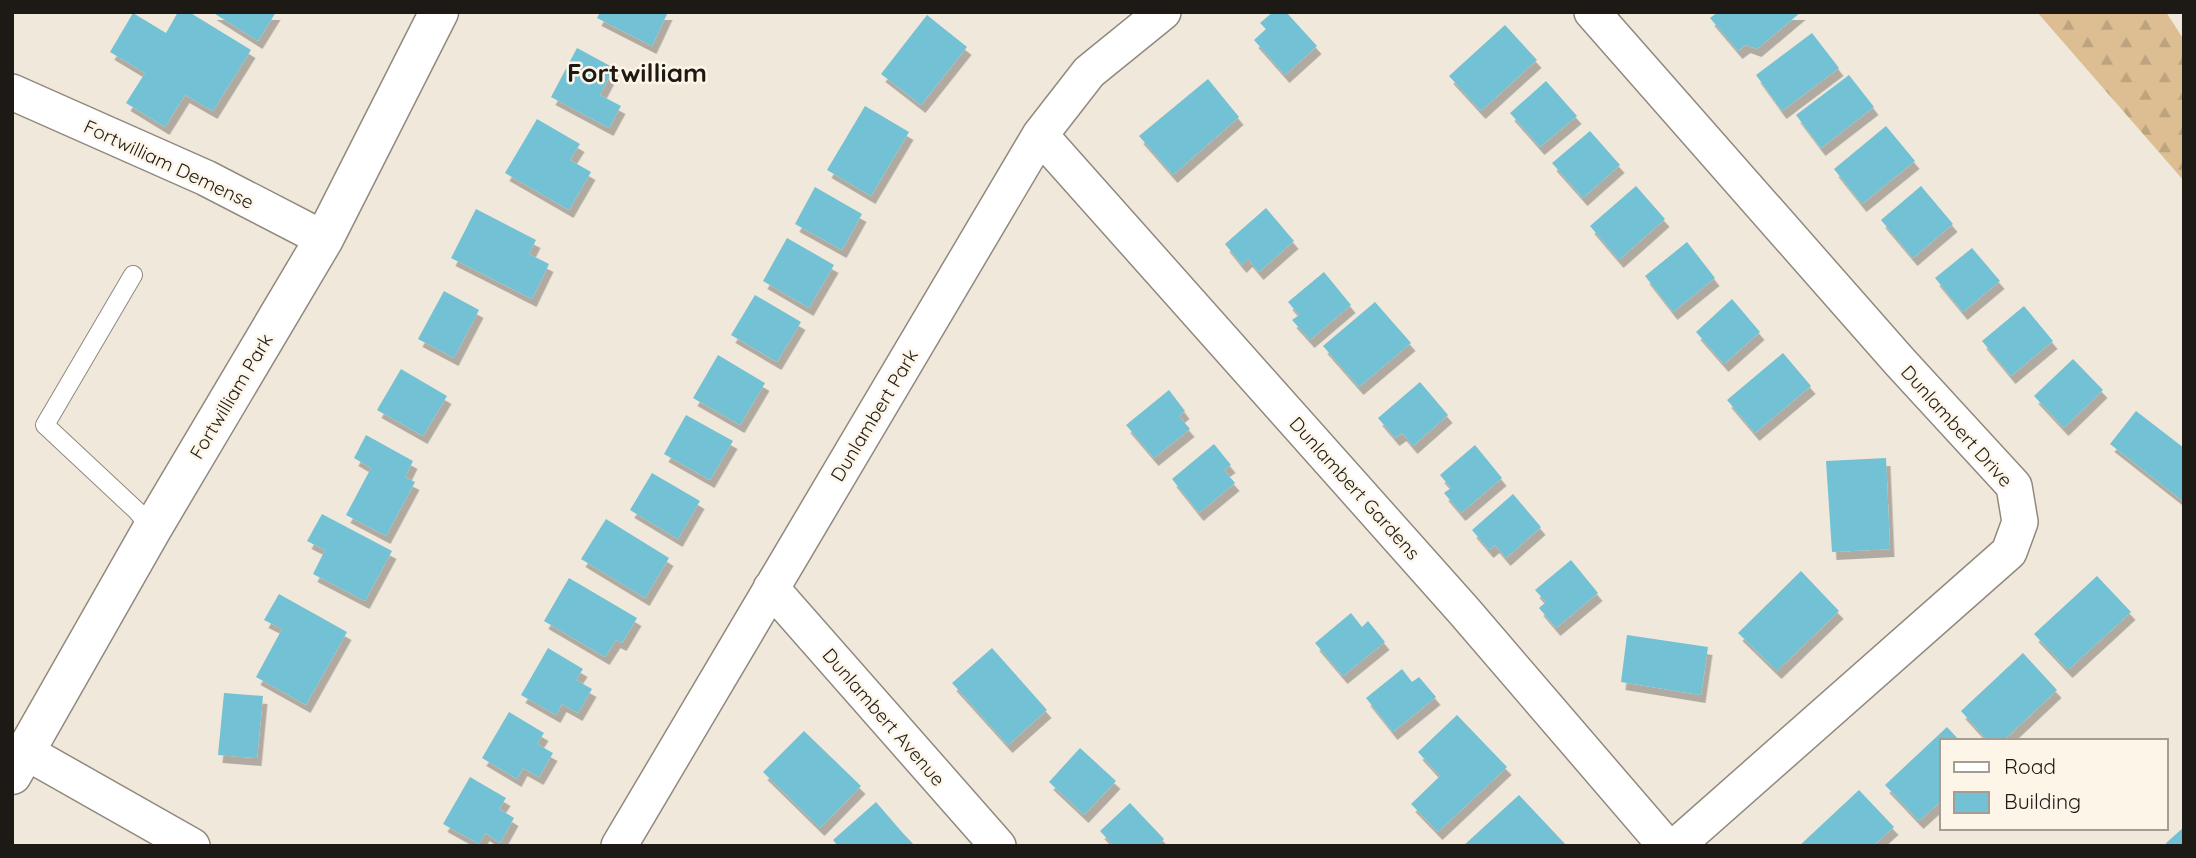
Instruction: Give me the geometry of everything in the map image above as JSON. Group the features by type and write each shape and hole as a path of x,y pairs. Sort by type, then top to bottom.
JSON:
{"street":[{"name":"Fortwilliam Park","path":"19,764 152,529 324,239 439,12"},
{"name":"Dunlambert Park","path":"619,846 1040,135 1089,72 1163,12"},
{"name":"Dunlambert Drive","path":"1592,12 1900,362 2014,486 2020,522 2008,552 1676,846"},
{"name":"Fortwilliam Demense","path":"12,92 206,178 324,239"},
{"name":"Dunlambert Gardens","path":"1040,135 1464,611 1666,846"},
{"name":"Dunlambert Avenue","path":"771,588 998,846"},
{"path":"19,764 192,846"}],"lane":[{"path":"133,275 46,425 137,511 152,529"}],"green space":[{"path":"2037,12 2166,12 2184,40 2184,181"}],"building":[{"path":"178,12 189,12 251,50 213,111 185,95 165,127 126,103 145,73 110,52 133,13 166,33"},
{"path":"212,12 276,12 258,41"},
{"path":"600,12 668,12 652,46 597,18"},
{"path":"1273,12 1286,12 1317,46 1285,75 1254,40 1266,29 1260,23"},
{"path":"1718,12 1801,12 1757,49 1746,45 1738,51 1710,18"},
{"path":"927,15 967,47 921,105 881,74"},
{"path":"1505,25 1537,60 1481,111 1449,76"},
{"path":"1812,33 1839,68 1782,111 1756,75"},
{"path":"577,48 614,68 600,95 621,106 609,128 551,97"},
{"path":"1849,75 1874,107 1821,148 1796,115"},
{"path":"1208,79 1239,117 1173,175 1139,136"},
{"path":"1546,81 1577,116 1540,147 1510,113"},
{"path":"865,106 909,132 871,196 827,170"},
{"path":"537,119 580,144 570,160 591,172 569,210 505,173"},
{"path":"1886,126 1915,161 1862,204 1834,169"},
{"path":"1590,131 1620,165 1583,198 1552,163"},
{"path":"1636,186 1665,219 1619,260 1590,226"},
{"path":"1921,186 1953,224 1913,258 1881,220"},
{"path":"815,187 862,214 842,250 795,224"},
{"path":"1266,208 1294,241 1259,272 1248,259 1242,265 1225,244"},
{"path":"476,209 536,240 529,254 549,264 532,299 451,258"},
{"path":"787,238 834,265 809,308 763,281"},
{"path":"1687,242 1715,278 1673,312 1645,276"},
{"path":"1972,248 2000,281 1963,312 1935,278"},
{"path":"1324,272 1351,305 1310,340 1292,320 1299,315 1288,302"},
{"path":"444,291 479,310 454,358 418,339"},
{"path":"755,295 801,322 777,362 731,335"},
{"path":"1732,299 1760,332 1724,364 1696,332"},
{"path":"1375,302 1411,343 1359,387 1323,346"},
{"path":"2024,306 2053,341 2011,376 1982,341"},
{"path":"1783,353 1811,386 1755,433 1727,400"},
{"path":"718,355 765,383 740,425 693,398"},
{"path":"2073,359 2103,390 2064,428 2034,396"},
{"path":"401,369 447,396 423,436 377,410"},
{"path":"1420,382 1448,415 1413,446 1402,433 1395,438 1378,418"},
{"path":"1169,390 1185,411 1179,416 1190,429 1154,458 1126,425"},
{"path":"2136,411 2184,448 2184,502 2110,444"},
{"path":"686,415 733,441 710,480 664,454"},
{"path":"366,435 413,461 405,477 415,482 386,536 346,515 371,468 354,458"},
{"path":"1214,444 1231,465 1224,470 1235,483 1199,513 1172,479"},
{"path":"1475,445 1502,478 1461,513 1444,493 1451,488 1440,475"},
{"path":"1886,458 1890,549 1832,552 1826,461"},
{"path":"652,473 700,501 678,539 630,510"},
{"path":"1513,494 1541,527 1506,558 1495,545 1489,550 1472,530"},
{"path":"322,514 392,551 365,601 313,574 325,550 307,541"},
{"path":"606,519 669,558 645,598 581,559"},
{"path":"1571,560 1598,593 1556,628 1539,608 1546,602 1535,590"},
{"path":"1801,571 1839,611 1777,671 1738,633"},
{"path":"2097,576 2131,612 2068,670 2034,634"},
{"path":"569,578 637,618 622,643 616,640 605,657 544,621"},
{"path":"279,594 347,632 306,705 256,677 282,629 264,620"},
{"path":"1351,613 1362,627 1368,621 1385,642 1343,676 1315,643"},
{"path":"1627,635 1708,647 1701,695 1621,682"},
{"path":"548,648 583,669 576,680 592,689 578,713 562,704 556,715 521,695"},
{"path":"992,648 1047,710 1008,745 952,683"},
{"path":"2023,653 2057,690 2005,739 1986,739 1961,711"},
{"path":"1402,669 1412,682 1419,677 1436,697 1393,732 1366,698"},
{"path":"224,693 263,696 257,758 218,755"},
{"path":"509,712 544,733 537,744 553,753 539,777 523,768 517,779 482,758"},
{"path":"1457,715 1507,767 1438,832 1411,804 1440,776 1418,752"},
{"path":"1947,727 1958,739 1940,739 1940,802 1919,821 1885,785"},
{"path":"804,731 861,786 820,828 763,772"},
{"path":"1080,748 1116,781 1084,815 1049,782"},
{"path":"470,777 506,798 499,809 514,818 500,843 485,833 479,844 443,824"},
{"path":"1859,790 1894,827 1873,846 1799,846"},
{"path":"1519,795 1567,846 1463,846"},
{"path":"876,802 915,846 838,846 833,840"},
{"path":"1130,803 1164,839 1157,846 1114,846 1100,831"},
{"path":"2184,827 2184,846 2168,846 2166,843"}],"district":[{"name":"Fortwilliam","path":"637,73"}]}
